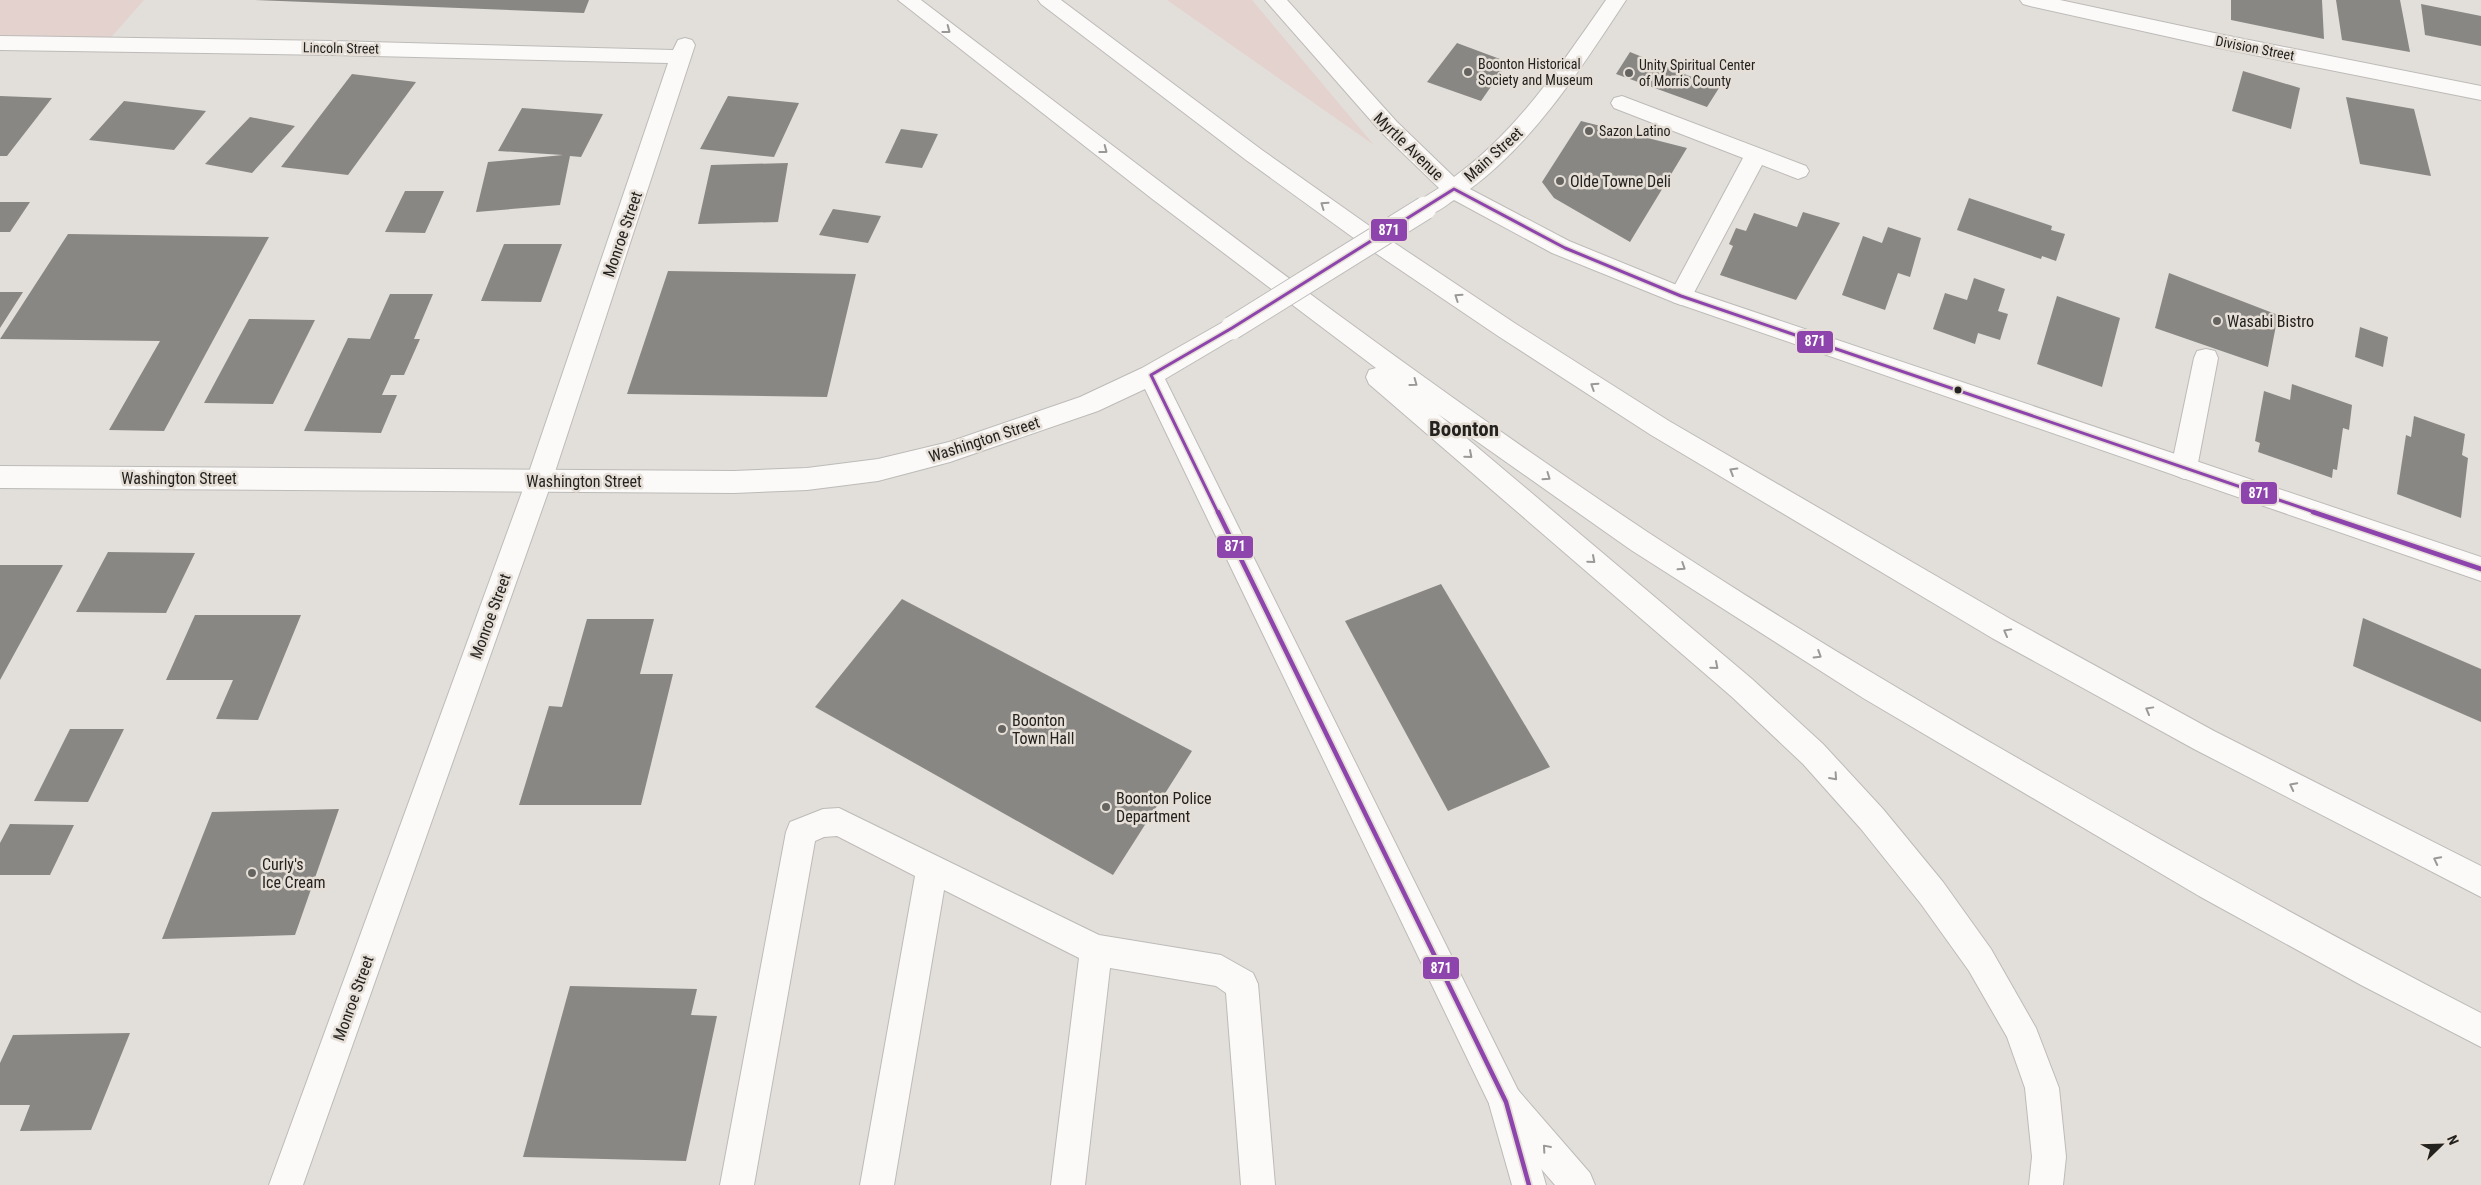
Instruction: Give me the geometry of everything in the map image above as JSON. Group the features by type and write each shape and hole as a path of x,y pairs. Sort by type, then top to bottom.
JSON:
{"main road":[{"path":"908,0 1431,396 1587,505 1755,616 1944,732 2158,856 2398,988 2481,1031"},
{"path":"1048,0 1254,155 1363,232 1507,330 1660,428 2011,634 2204,740 2481,882"},
{"name":"Myrtle Avenue","path":"1275,0 1402,142 1454,189 1507,221 1555,244 1609,269 1681,296 2481,569"},
{"name":"Main Street","path":"1151,375 1232,328 1454,189 1510,142 1533,116 1616,0"},
{"name":"Division Street","path":"2030,0 2229,43 2481,93"},
{"name":"Lincoln Street","path":"0,43 684,51"},
{"name":"Monroe Street","path":"286,1185 539,481 684,51"},
{"path":"1622,104 1798,171"},
{"path":"1681,296 1756,155"},
{"path":"1179,207 1742,688 1813,754 1872,819 1938,900 1980,960 2020,1028 2042,1088 2049,1157 2046,1185"},
{"path":"2184,468 2206,358"},
{"path":"1151,375 1506,1102 1529,1185"},
{"name":"Washington Street","path":"0,477 734,482 807,479 878,470 950,452 1089,404 1151,375"},
{"path":"737,1185 801,832 823,823 839,822 1096,950 1221,971 1242,984 1258,1185"},
{"path":"877,1185 932,868"},
{"path":"1068,1185 1096,950"},
{"path":"1506,1102 1578,1185"}],"shaded area":[{"path":"0,0 144,0 99,51 0,48"},
{"path":"1167,0 1252,0 1374,145"}],"building":[{"path":"255,0 589,0 584,13"},
{"path":"2231,0 2322,0 2324,39 2231,20"},
{"path":"2336,0 2400,0 2410,52 2342,40"},
{"path":"2421,4 2481,16 2481,46 2425,35"},
{"name":"Boonton Historical Society and Museum","path":"1457,43 1508,62 1481,101 1427,82"},
{"path":"1630,52 1719,88 1707,107 1616,74"},
{"path":"2243,71 2300,88 2291,129 2232,111"},
{"path":"352,74 416,82 348,175 281,167"},
{"path":"0,96 52,98 7,156 0,156"},
{"path":"728,96 799,103 774,157 700,149"},
{"path":"2346,97 2414,109 2431,176 2360,164"},
{"path":"124,101 206,111 174,150 89,140"},
{"path":"522,108 603,114 581,157 570,156 560,205 476,212 488,162 563,155 498,151"},
{"path":"250,117 295,126 252,173 205,164"},
{"path":"1581,121 1687,148 1630,242 1554,198 1542,182"},
{"path":"901,129 938,134 922,168 885,163"},
{"path":"788,163 778,222 698,224 711,165"},
{"path":"405,191 444,191 425,233 385,232"},
{"path":"1969,198 2052,226 2051,230 2065,234 2056,261 2042,256 2041,259 1957,230"},
{"path":"0,202 30,202 10,232 0,232"},
{"path":"833,209 881,216 868,243 819,235"},
{"path":"1803,212 1840,223 1796,300 1720,275 1733,246 1729,244 1736,228 1746,231 1754,213 1797,227"},
{"path":"1888,227 1921,238 1910,277 1898,273 1885,310 1842,295 1863,236 1882,243"},
{"path":"68,234 269,237 164,431 109,430 160,341 0,339"},
{"path":"504,244 562,244 541,302 481,301"},
{"path":"668,271 856,274 827,397 627,394"},
{"name":"Wasabi Bistro","path":"2169,273 2278,315 2268,367 2155,328"},
{"path":"1974,278 2005,289 1998,311 2008,314 2000,340 1978,333 1975,344 1933,329 1945,293 1967,300"},
{"path":"0,292 23,292 0,328"},
{"path":"390,294 433,294 414,339 420,339 404,375 391,375 382,395 397,395 381,433 304,431 348,338 370,339"},
{"path":"2057,296 2120,318 2102,387 2037,364"},
{"path":"249,319 315,320 273,404 204,403"},
{"path":"2360,327 2388,337 2383,367 2355,357"},
{"path":"2292,384 2352,405 2349,430 2343,428 2337,470 2333,469 2332,478 2258,452 2260,443 2255,441 2264,391 2290,400"},
{"path":"2414,416 2465,434 2462,455 2468,458 2461,518 2397,494 2406,435 2411,437"},
{"path":"108,552 195,553 166,613 76,612"},
{"path":"0,565 63,565 0,680"},
{"path":"1441,584 1550,767 1448,811 1345,621"},
{"name":"Boonton Town Hall","path":"902,599 1192,751 1113,875 815,707"},
{"path":"195,615 301,615 258,720 216,719 233,680 166,680"},
{"path":"2363,618 2481,669 2481,722 2353,666"},
{"path":"587,619 654,619 640,674 673,674 641,805 519,805 549,706 562,707"},
{"path":"70,729 124,729 88,802 34,801"},
{"name":"Curly's Ice Cream","path":"339,809 295,935 162,939 212,812"},
{"path":"10,824 74,825 50,875 0,875 0,843"},
{"path":"570,986 697,989 691,1015 717,1016 686,1161 523,1157"},
{"path":"130,1033 91,1130 20,1131 30,1105 0,1105 0,1063 13,1035"}],"transit line":[{"name":"871","path":"1529,1185 1506,1102 1151,375 1232,328 1454,189 1565,248 1681,296 2481,569"}],"place":[{"name":"Boonton Historical Society and Museum","path":"1468,72"},
{"name":"Unity Spiritual Center of Morris County","path":"1629,73"},
{"name":"Sazon Latino","path":"1589,131"},
{"name":"Olde Towne Deli","path":"1560,181"},
{"name":"Wasabi Bistro","path":"2217,321"},
{"name":"Boonton Town Hall","path":"1002,729"},
{"name":"Boonton Police Department","path":"1106,807"},
{"name":"Curly's Ice Cream","path":"252,873"}],"district":[{"name":"Boonton","path":"1464,429"}]}
